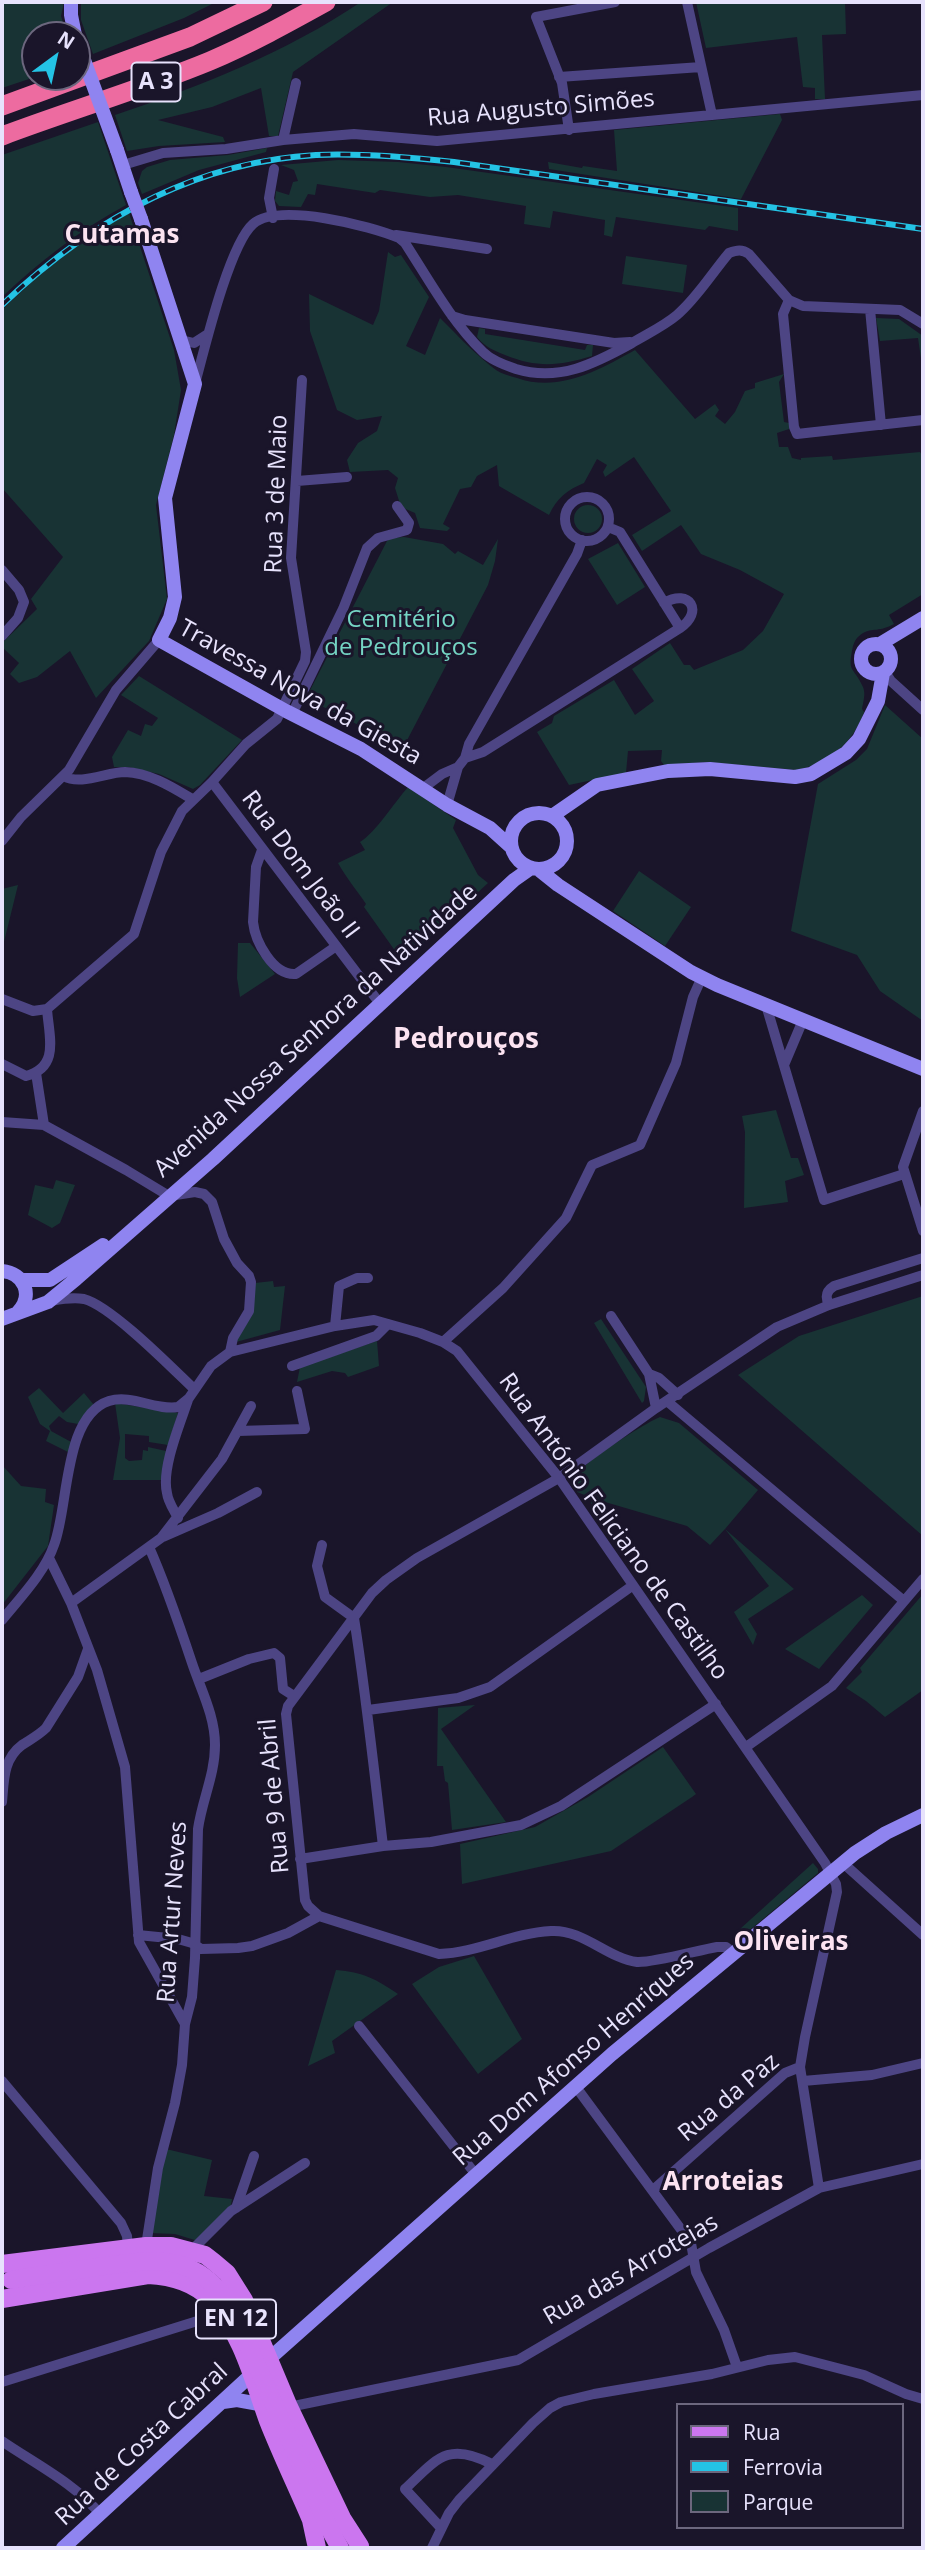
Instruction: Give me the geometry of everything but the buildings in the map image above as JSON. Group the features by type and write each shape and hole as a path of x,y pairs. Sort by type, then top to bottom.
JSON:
{"highway":[{"name":"A 3","path":"2,106 180,41 263,2"},
{"name":"A 3","path":"2,136 212,60 276,30 326,2"}],"main road":[{"name":"EN 12","path":"4,2277 137,2248 171,2246 205,2255 227,2273 244,2300 289,2407 342,2518 362,2547"},
{"name":"EN 12","path":"4,2277 150,2260 179,2264 203,2275 216,2286 231,2307 340,2548"},
{"name":"EN 12","path":"2,2299 136,2276 160,2276 195,2288 223,2313 242,2352 311,2520 317,2548"},
{"path":"242,2352 255,2355 260,2350 266,2351"},
{"name":"EN 12","path":"331,2548 341,2544 362,2547"}],"street":[{"path":"71,2 73,21"},
{"path":"569,130 559,77 536,17 615,2"},
{"path":"687,2 712,116"},
{"path":"559,77 701,67"},
{"path":"91,79 123,165 195,384"},
{"path":"283,140 296,83"},
{"name":"Rua Augusto Simões","path":"123,165 163,153 226,149 283,140 354,134 437,141 923,94"},
{"path":"272,218 270,198 274,169"},
{"path":"2,841 21,817 64,776 116,691 159,640 170,618 175,597 166,498 219,298 242,242 253,224 272,218 325,217 390,234 487,249"},
{"path":"390,234 405,243 452,316 484,353 510,367 541,374 576,370 593,364 678,314 729,253 735,251 743,250 749,254 789,300 803,306 900,310 923,324"},
{"path":"789,300 783,314 794,427 797,434 923,420"},
{"path":"870,309 881,425"},
{"path":"452,316 614,343 633,342"},
{"path":"181,340 194,343 208,334"},
{"name":"Rua 3 de Maio","path":"47,1009 128,942 134,934 161,852 174,824 192,799 212,782 246,744 287,711 306,652 291,558 302,380"},
{"path":"297,481 347,477"},
{"path":"588,497 601,501 608,513 608,527 600,537 582,540 575,537 566,526 566,512 574,501 588,497"},
{"path":"287,711 343,609 367,548 378,538 407,530 408,523 397,506"},
{"path":"608,527 620,532 680,628"},
{"path":"447,805 469,744 582,540"},
{"path":"2,570 19,590 24,602 23,609 2,636"},
{"path":"422,789 461,762 483,752 687,623 692,615 691,605 685,599 677,597 664,603"},
{"path":"885,648 904,630 923,618"},
{"name":"Travessa Nova da Giesta","path":"159,640 361,749 447,805 490,828 510,846"},
{"path":"873,709 873,690 861,662 862,652 868,646 885,648"},
{"path":"552,816 597,785 668,771 710,769 795,777 811,774 829,765 852,747 864,731 878,701 884,672 892,660 885,648"},
{"path":"866,670 874,674 884,672"},
{"path":"884,672 923,710"},
{"path":"64,776 74,780 123,772 146,775 192,799"},
{"name":"Rua Dom João II","path":"212,782 381,1005"},
{"path":"565,831 576,800"},
{"path":"490,828 518,821 534,813 552,816 565,831 566,847 559,861 558,885"},
{"path":"518,821 513,828 510,846 529,866 702,977 923,1069"},
{"path":"262,850 256,867 253,922 254,930 271,961 283,972 296,974 335,947"},
{"path":"529,866 546,868 559,861"},
{"name":"Avenida Nossa Senhora da Natividade","path":"7,1316 38,1307 48,1301 213,1159 529,866"},
{"path":"443,1342 510,1281 566,1219 592,1164 640,1145 676,1063 693,997 702,977"},
{"path":"2,999 33,1012 47,1009 49,1058 45,1067 26,1076 2,1064"},
{"path":"766,1005 824,1200 904,1174"},
{"path":"783,1065 803,1020"},
{"path":"36,1073 44,1125"},
{"path":"923,1111 903,1161 904,1174 923,1231"},
{"path":"2,1122 44,1125 169,1196 195,1192 204,1194 212,1202 228,1248 249,1276 251,1292 249,1311 233,1338 230,1352"},
{"name":"Avenida Nossa Senhora da Natividade","path":"7,1316 26,1297 21,1280 50,1280 148,1215"},
{"path":"829,1305 827,1293 834,1286 923,1258"},
{"path":"2,1270 21,1280"},
{"name":"Rua 9 de Abril","path":"318,1916 308,1906 300,1859 286,1714 294,1696 379,1586 407,1565 559,1478 656,1408 777,1327 829,1305 923,1275"},
{"path":"335,1326 339,1286 357,1278 368,1278"},
{"path":"48,1301 70,1297 96,1304 148,1346 191,1393"},
{"path":"611,1316 649,1374 656,1408"},
{"name":"Rua António Feliciano de Castilho","path":"191,1393 211,1366 230,1352 335,1326 374,1320 443,1342 467,1361 559,1478 831,1873"},
{"path":"292,1366 376,1336 388,1324"},
{"path":"649,1374 659,1378 678,1395"},
{"path":"238,1431 305,1429 297,1391"},
{"path":"178,1518 166,1492 166,1482 170,1458 191,1393"},
{"path":"2,1620 49,1558 60,1528 74,1450 82,1425 88,1416 100,1405 120,1399 173,1408 183,1405 191,1393"},
{"path":"668,1402 904,1601"},
{"path":"71,1604 160,1538 222,1460 251,1406"},
{"path":"160,1538 218,1513 257,1492"},
{"path":"323,1545 317,1566 325,1598 354,1618 368,1710 383,1846"},
{"name":"Rua Artur Neves","path":"137,2248 175,2103 182,2065 196,1945 198,1829 212,1777 215,1745 207,1702 167,1587 149,1547"},
{"path":"49,1558 71,1604 97,1670 125,1767 138,1935 185,2024"},
{"path":"746,1747 832,1686 923,1579"},
{"path":"368,1710 458,1698 484,1690 502,1680 632,1586"},
{"path":"2,1802 8,1761 20,1747 40,1735 46,1728 78,1677 88,1648"},
{"path":"199,1679 249,1659 274,1653 280,1658 283,1689 294,1696"},
{"path":"300,1859 500,1830 539,1818 581,1794 716,1704"},
{"name":"Rua Dom Afonso Henriques","path":"251,2375 266,2351 477,2176 649,2022 868,1844 923,1815"},
{"path":"843,1863 923,1935"},
{"path":"819,2188 800,2067 838,1892 831,1873"},
{"path":"138,1935 178,1939 201,1949 252,1946 288,1933 318,1916 439,1954 454,1954 525,1934 552,1930 573,1935 637,1962 717,1947 726,1947 734,1952"},
{"path":"359,2026 477,2176"},
{"path":"803,2081 872,2076 923,2063"},
{"name":"Rua da Paz","path":"653,2190 785,2073 800,2067"},
{"path":"2,2081 121,2223 137,2248"},
{"path":"576,2087 691,2243 696,2272 724,2330 737,2367"},
{"path":"236,2208 254,2156"},
{"path":"192,2250 236,2208 305,2162"},
{"name":"Rua das Arroteias","path":"289,2407 517,2360 695,2256 819,2188 923,2164"},
{"path":"2,2382 223,2313"},
{"path":"432,2548 449,2513 492,2464 533,2423 561,2402 794,2357 864,2375 923,2399"},
{"name":"Rua de Costa Cabral","path":"64,2548 251,2375"},
{"path":"223,2402 237,2400 263,2406 289,2407"},
{"path":"2,2441 62,2482 93,2506 100,2515"},
{"path":"441,2528 405,2489 445,2455 476,2456 492,2464"}],"green space":[{"path":"2,2 64,2 63,21 21,21 21,82 2,88"},
{"path":"81,2 216,2 184,18 93,54 91,21 81,20"},
{"path":"361,2 393,2 293,72 278,136 269,136 261,88 212,107 158,120 223,137 225,142 127,151 115,115 242,67 303,37"},
{"path":"696,2 845,2 846,34 822,35 825,99 815,99 815,88 803,87 797,37 706,48"},
{"path":"780,114 782,120 741,199 549,169 548,162 617,171 614,130"},
{"path":"98,122 126,205 61,247 2,297 2,155"},
{"path":"267,148 266,152 199,170 142,194 138,183 142,171 147,167 170,160 228,155"},
{"path":"338,160 446,167 738,208 738,231 709,226 705,230 616,217 612,237 604,235 605,220 553,211 550,228 524,224 526,206 458,195 430,197 380,190 375,193 317,184 315,195 308,194 301,207 279,206 275,201 276,191 289,195 293,182 298,181 294,170 281,165"},
{"path":"129,213 174,350 181,390 174,435 156,505 167,599 149,641 96,698 70,651 37,677 19,683 10,674 19,663 2,647 2,643 37,609 31,599 63,557 2,488 2,310 62,257"},
{"path":"388,252 395,257 401,255 429,297 406,346 425,355 440,318 496,370 533,382 548,383 578,377 635,350 695,419 715,404 719,410 715,416 725,424 735,412 745,391 755,388 755,383 784,374 779,382 784,422 789,423 789,429 777,433 779,447 788,447 792,458 801,460 832,456 833,460 920,452 923,457 923,594 889,615 894,624 861,634 855,640 851,665 864,690 864,712 853,733 838,750 809,767 797,770 707,762 664,765 661,761 662,750 628,751 626,773 569,785 537,732 552,723 554,716 614,680 635,715 654,701 632,669 670,643 684,665 690,665 694,670 743,650 763,631 784,594 740,570 701,554 681,525 642,551 632,535 671,511 634,457 605,477 603,472 607,465 597,459 584,483 563,495 549,515 499,486 497,465 477,476 471,487 460,489 443,524 450,528 447,531 420,528 415,513 401,507 395,488 398,478 388,470 350,472 347,460 358,443 377,431 382,416 357,420 337,410 310,331 309,294 373,325 379,311"},
{"path":"626,256 687,265 683,293 622,284"},
{"path":"876,318 899,319 923,336 923,372 918,338 880,341"},
{"path":"479,328 485,329 485,334 585,350 587,345 593,345 592,356 558,364 527,362 486,346 477,337"},
{"path":"588,505 598,509 602,519 598,529 588,533 578,529 574,519 578,509"},
{"name":"Cemitério de Pedrouços","path":"404,537 443,544 455,554 458,551 483,565 498,539 488,585 403,748 306,698 387,541"},
{"path":"618,543 645,587 617,605 588,559"},
{"path":"139,676 242,740 200,785 193,789 159,774 128,767 114,767 112,757 128,730 141,736 145,724 152,726 158,718 121,695"},
{"path":"885,705 923,739 923,1021 880,991 857,955 791,931 818,784 856,760 867,749"},
{"path":"408,787 456,820 453,828 478,875 488,883 403,962 364,907 366,904 338,863 365,850 360,842 379,824"},
{"path":"639,871 691,907 665,946 613,911"},
{"path":"18,885 2,950 2,889"},
{"path":"238,943 250,943 275,974 240,997 237,978"},
{"path":"776,1110 791,1158 798,1158 804,1175 785,1181 788,1202 744,1208 745,1132 742,1116"},
{"path":"56,1180 75,1185 60,1223 52,1228 28,1215 35,1185 53,1189"},
{"path":"273,1281 274,1287 285,1286 280,1330 236,1342 255,1283"},
{"path":"923,1296 923,1536 738,1375 799,1336"},
{"path":"601,1319 646,1387 642,1403 594,1323"},
{"path":"377,1341 379,1366 348,1377 345,1373 332,1371 297,1382 300,1367"},
{"path":"39,1388 63,1413 84,1393 94,1405 78,1424 67,1422 59,1416 49,1426 51,1431 73,1443 70,1453 46,1441 50,1431 40,1424 28,1397"},
{"path":"115,1403 178,1413 168,1445 149,1442 149,1436 125,1434 125,1458 129,1461 142,1460 143,1450 148,1451 148,1447 166,1451 162,1480 113,1480 120,1438"},
{"path":"660,1417 679,1423 758,1490 710,1545 687,1526 605,1502 599,1507 591,1504 592,1498 577,1492 578,1475 586,1465 642,1426"},
{"path":"2,1465 21,1486 46,1489 45,1502 54,1505 48,1546 2,1605"},
{"path":"725,1529 794,1589 748,1619 757,1634 753,1645 734,1612 769,1586"},
{"path":"923,1594 923,1690 885,1717 846,1688 862,1672 860,1668"},
{"path":"862,1595 873,1605 819,1669 785,1649"},
{"path":"475,1705 441,1729 506,1822 452,1830 448,1783 445,1781 443,1766 437,1766 438,1708"},
{"path":"663,1747 696,1794 692,1797 611,1851 462,1884 460,1844 535,1827 588,1797"},
{"path":"813,1863 818,1873 745,1934 740,1929"},
{"path":"474,1956 522,2039 478,2074 412,1984 439,1967"},
{"path":"336,1970 369,1977 398,1994 332,2041 335,2053 308,2066"},
{"path":"166,2149 212,2160 204,2196 232,2199 231,2205 198,2241 175,2234 150,2233"}],"railway":[{"path":"2,305 71,247 146,201 186,183 227,170 271,160 316,155 385,156 454,162 923,229"}],"district":[{"name":"Cutamas","path":"122,236"},
{"name":"Pedrouços","path":"466,1040"},
{"name":"Oliveiras","path":"791,1943"},
{"name":"Arroteias","path":"723,2183"}]}
